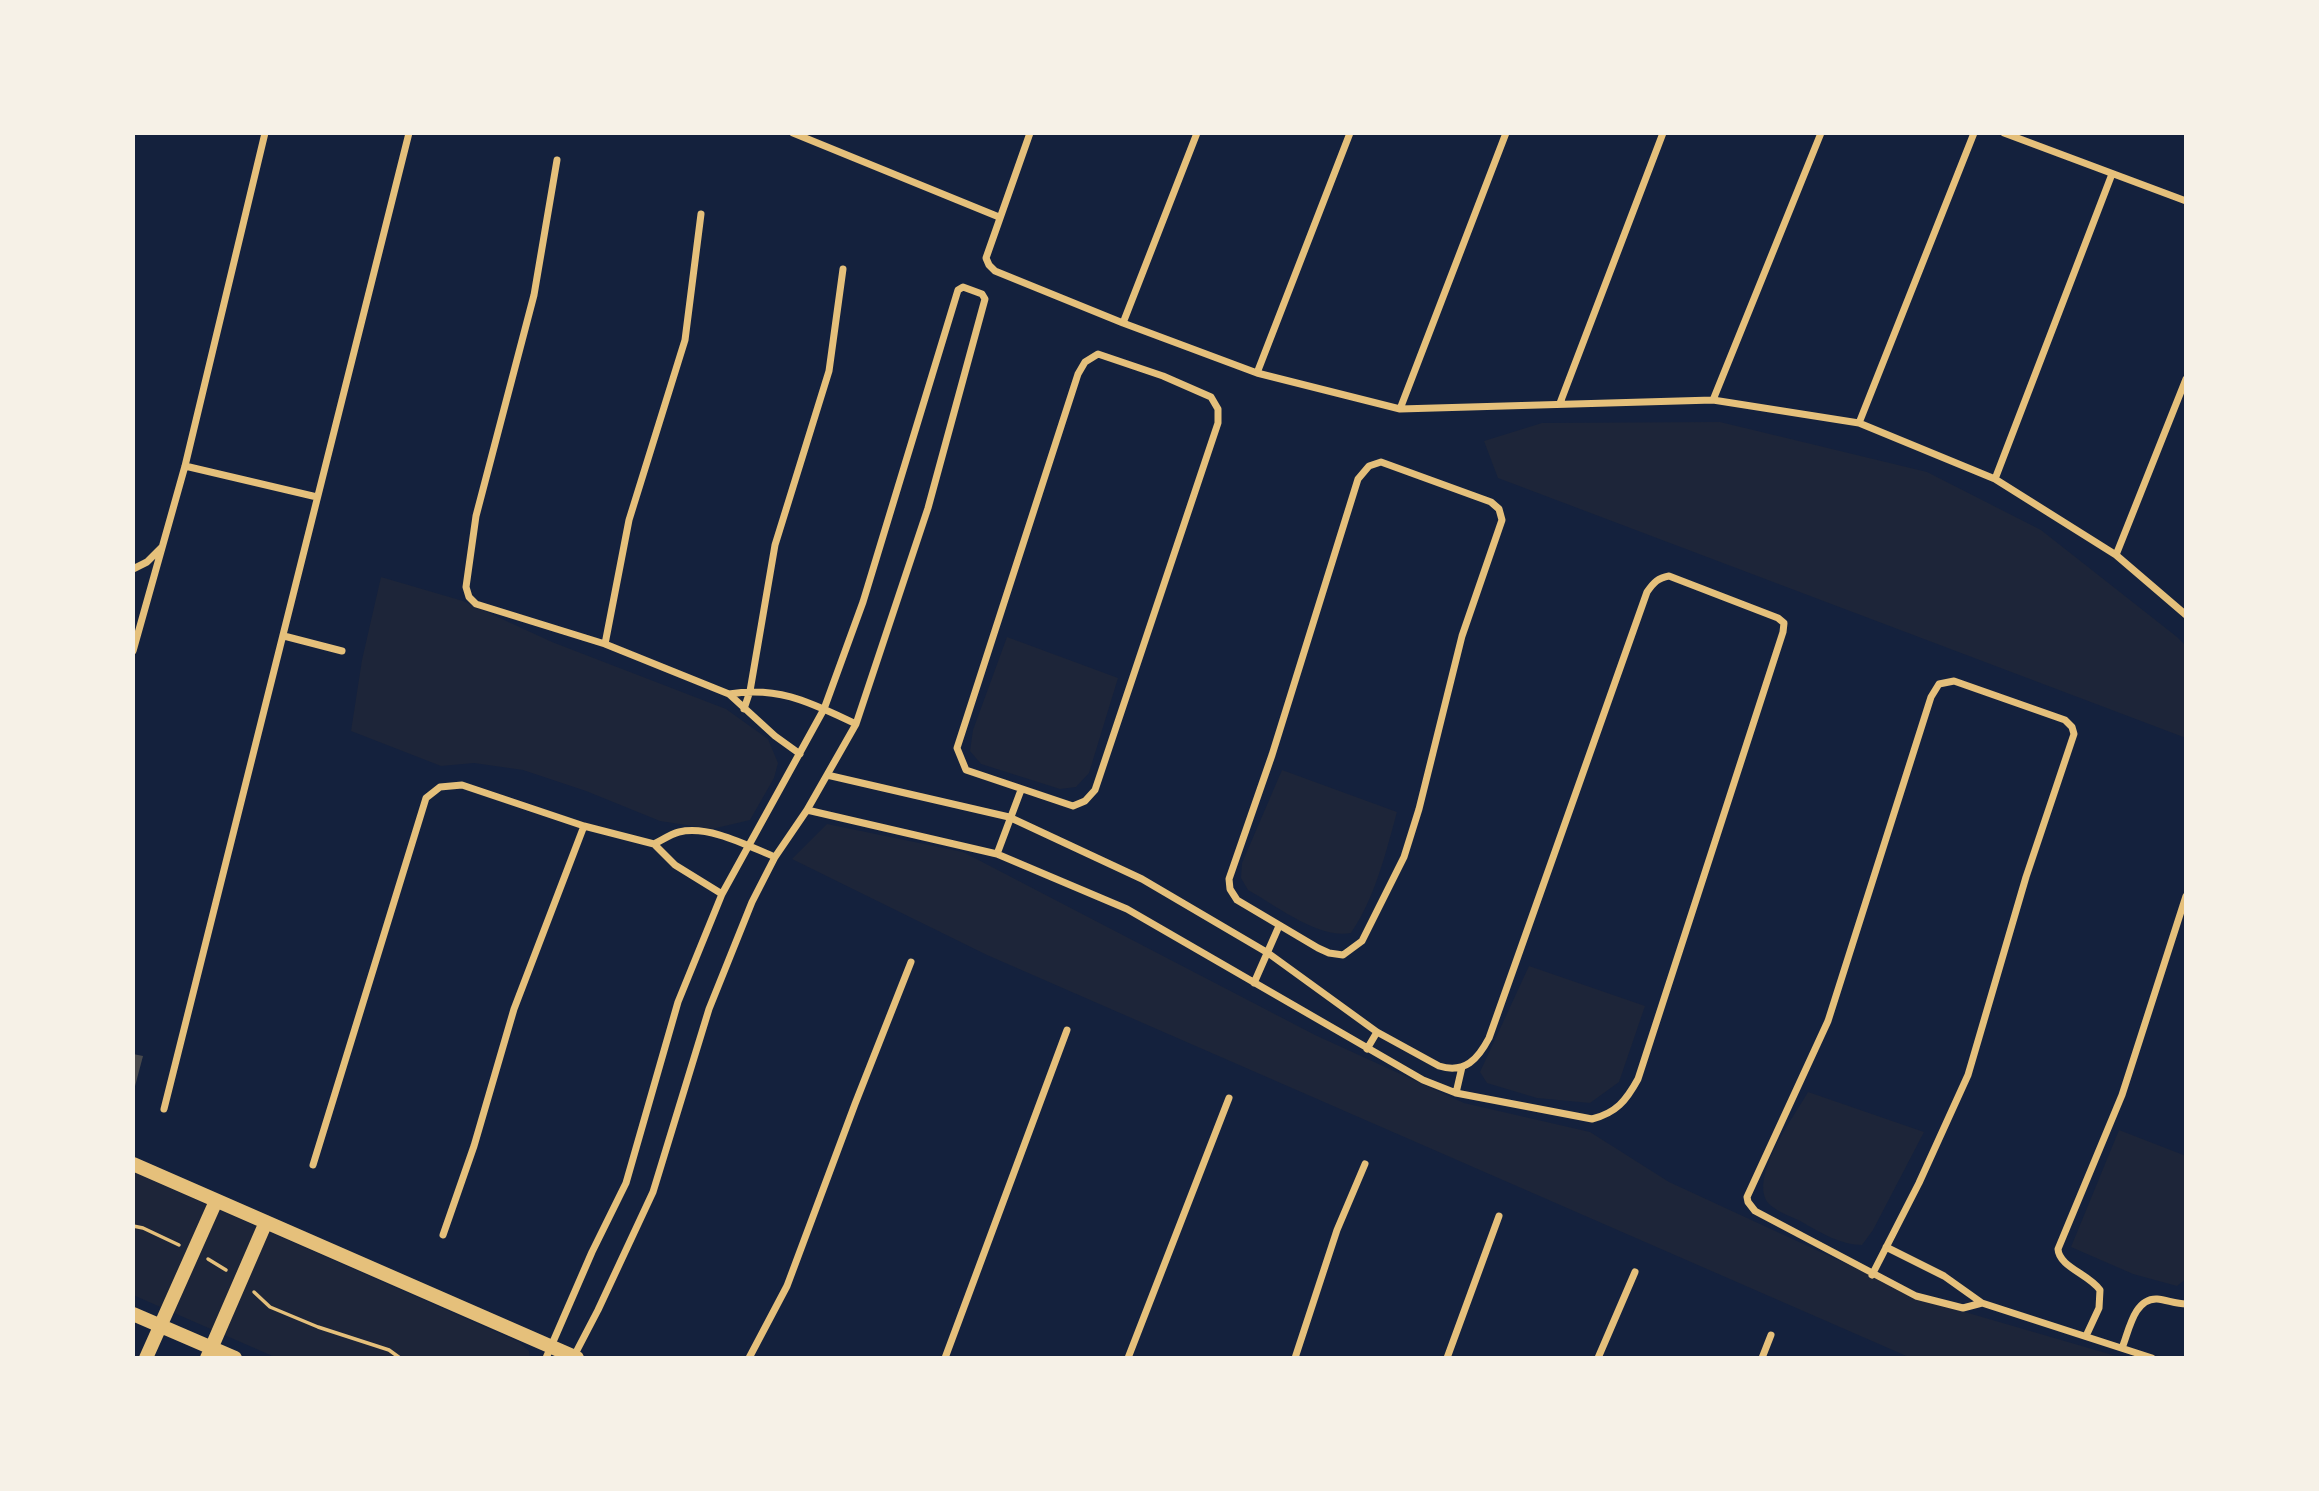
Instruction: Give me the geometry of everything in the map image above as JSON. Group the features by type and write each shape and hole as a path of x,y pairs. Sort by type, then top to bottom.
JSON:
{"main road":[{"path":"133,1164 548,1352 575,1358"},
{"path":"146,1358 216,1201"},
{"path":"209,1353 265,1222"},
{"path":"133,1314 209,1353 235,1358"}],"street":[{"path":"133,650 185,466 265,133"},
{"path":"164,1109 409,133"},
{"path":"793,133 999,217"},
{"path":"1030,133 986,258 995,271 1257,373 1400,409 1713,400 1859,423 1995,479 2116,555 2186,615"},
{"path":"1123,323 1197,133"},
{"path":"1257,373 1350,133"},
{"path":"1400,409 1506,133"},
{"path":"1560,403 1663,133"},
{"path":"1713,400 1821,133"},
{"path":"1859,423 1974,133"},
{"path":"2004,133 2186,201"},
{"path":"556,160 534,295 476,516 466,587 469,597 476,604 605,644 729,694 775,736 800,754"},
{"path":"1995,479 2112,174"},
{"path":"605,644 629,520 685,340 701,214"},
{"path":"744,709 750,691 775,545 829,371 843,268"},
{"path":"548,1352 626,1183 678,1002 722,894 824,709 863,602 958,290 963,287 982,294 985,299 928,508 856,724 807,810 775,857 752,902 709,1009 653,1192 575,1358"},
{"path":"1098,354 1163,376 1211,397 1218,409 1218,423 1095,790 1085,801 1073,806 1021,790 967,770 957,748 1078,374 1085,362 1098,354"},
{"path":"2116,555 2186,379"},
{"path":"1381,462 1491,502 1499,509 1502,520 1462,636 1419,809 1404,857 1362,941 1343,955 1329,953 1279,926 1237,900 1230,889 1228,879 1272,755 1358,479 1369,466 1381,462"},
{"path":"185,466 317,497"},
{"path":"133,569 147,562 163,546"},
{"path":"807,810 997,854 1127,909 1423,1080 1456,1093 1591,1119 1618,1109 1628,1097 1642,1066 1784,623 1778,618 1670,576 1656,579 1651,585 1489,1038 1473,1062 1462,1067 1439,1066 1377,1032 1268,953 1142,879 1009,817 827,775"},
{"path":"284,635 342,651"},
{"path":"1872,1275 1919,1183 1968,1074 2026,877 2074,734 2073,727 2065,720 1954,681 1939,684 1934,690 1828,1021 1749,1190 1748,1202 1755,1211 1872,1275 1916,1296 1963,1308 1982,1304"},
{"path":"729,694 768,691 794,697 856,724"},
{"path":"313,1165 426,798 440,788 461,785 584,826 654,844 675,865 722,894"},
{"path":"997,854 1021,790"},
{"path":"443,1235 474,1146 514,1009 584,826"},
{"path":"654,844 677,832 693,831 775,857"},
{"path":"2086,1336 2099,1308 2100,1290 2090,1278 2062,1262 2058,1249 2122,1095 2186,896"},
{"path":"1254,983 1279,926"},
{"path":"749,1358 788,1286 911,961"},
{"path":"945,1358 1067,1030"},
{"path":"1367,1049 1377,1032"},
{"path":"1456,1093 1462,1067"},
{"path":"1128,1358 1229,1098"},
{"path":"1295,1358 1338,1230 1366,1164"},
{"path":"1447,1358 1499,1216"},
{"path":"1886,1247 1944,1276 1982,1304 2152,1358"},
{"path":"1598,1358 1635,1272"},
{"path":"2122,1348 2142,1304 2155,1299 2186,1304"},
{"path":"1762,1358 1770,1335"}],"path":[{"path":"133,1226 143,1228 193,1252 240,1279 270,1307 318,1327 389,1350 400,1358"}],"shaded area":[{"path":"1720,422 1927,472 2041,530 2186,646 2186,738 1498,478 1484,441 1542,423"},
{"path":"381,577 463,601 552,642 726,709 768,739 778,763 774,778 750,820 712,829 660,821 586,791 523,770 474,763 441,766 351,731 362,660"},
{"path":"1007,637 1118,678 1089,773 1076,787 1060,789 981,764 970,751 973,730"},
{"path":"1282,770 1397,812 1373,890 1351,933 1325,931 1298,920 1248,890 1241,878 1242,863"},
{"path":"827,824 963,852 1315,1035 1464,1103 1590,1132 1669,1182 1927,1301 2123,1358 1911,1358 987,955 792,859"},
{"path":"1529,966 1645,1006 1619,1082 1590,1103 1537,1098 1487,1083 1480,1072"},
{"path":"1808,1092 1924,1132 1873,1230 1862,1245 1831,1238 1781,1212 1769,1204 1764,1193 1764,1179 1775,1147"},
{"path":"2119,1130 2186,1156 2186,1279 2177,1286 2133,1274 2071,1247"},
{"path":"133,1172 519,1342 529,1351 530,1358 277,1358 133,1295"}],"building":[{"path":"133,1054 143,1056 134,1090 133,1090"}]}
